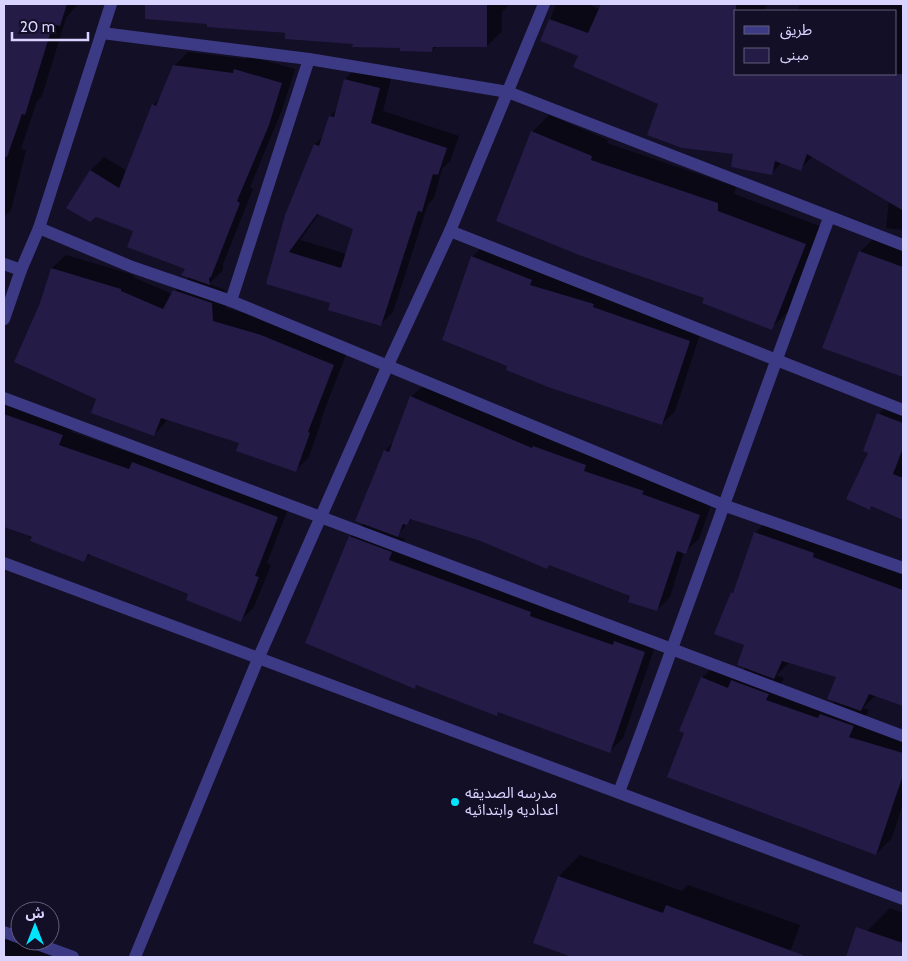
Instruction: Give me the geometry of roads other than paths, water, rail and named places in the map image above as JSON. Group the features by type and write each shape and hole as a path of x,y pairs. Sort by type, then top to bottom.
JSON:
{"street":[{"path":"4,319 20,270 39,228 111,4"},
{"path":"135,957 258,659 387,367 450,231 544,4"},
{"path":"102,33 309,59 508,92 903,245"},
{"path":"231,301 309,59"},
{"path":"619,792 674,648 726,506 776,360 830,218"},
{"path":"39,228 132,267 231,301 726,506 903,568"},
{"path":"450,231 903,410"},
{"path":"4,264 20,270"},
{"path":"4,398 321,519 674,648 903,736"},
{"path":"4,563 903,899"},
{"path":"56,951 73,957"}],"place":[{"name":"مدرسه الصديقه اعداديه وابتدائيه","path":"455,802"}]}
